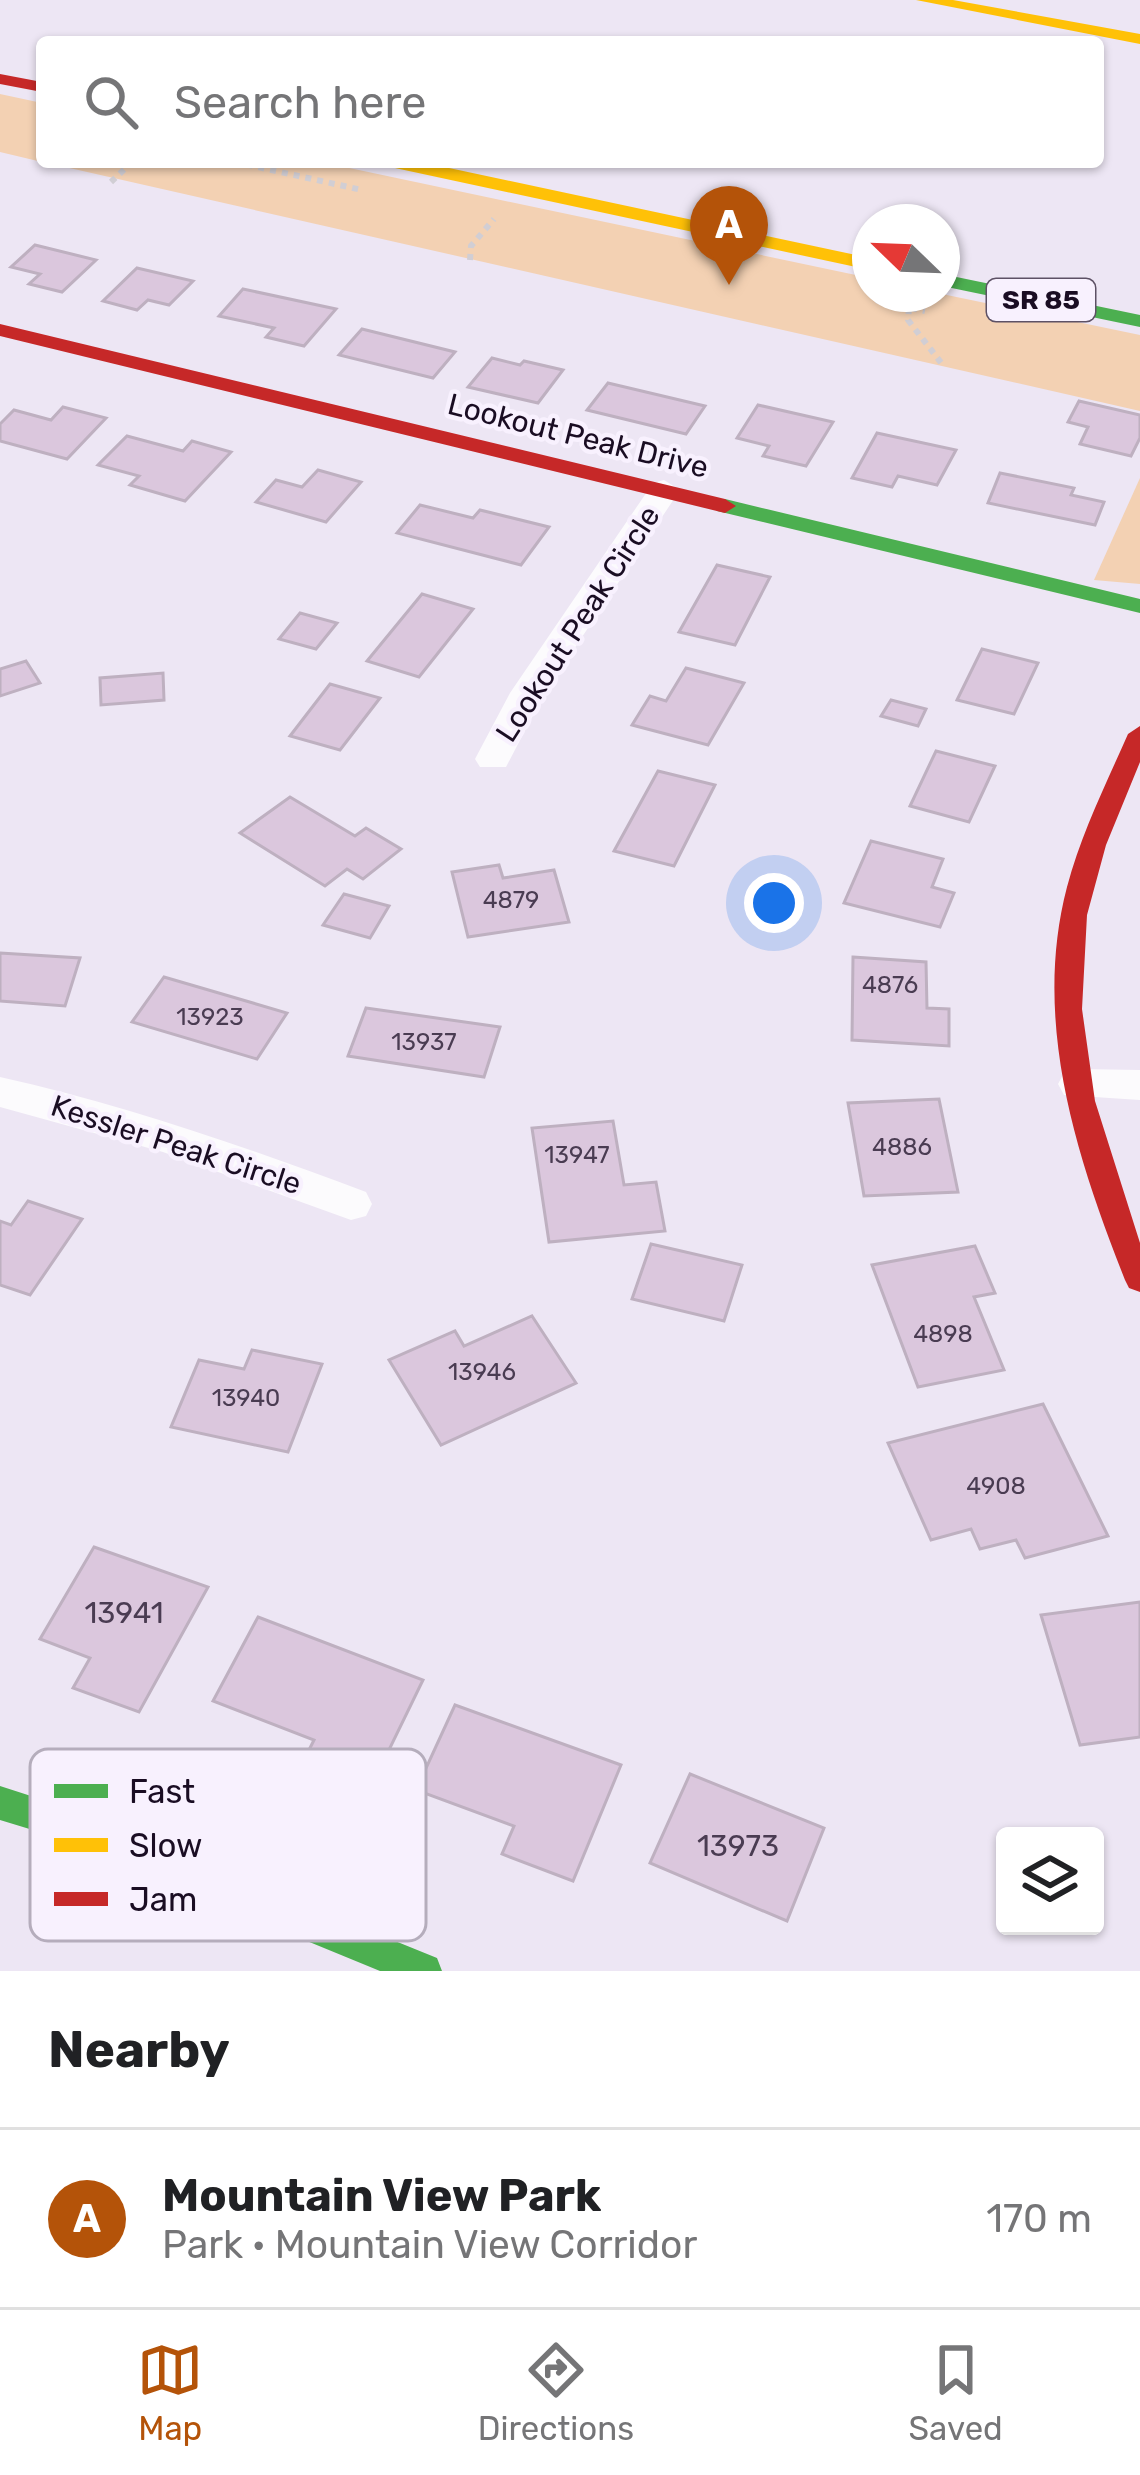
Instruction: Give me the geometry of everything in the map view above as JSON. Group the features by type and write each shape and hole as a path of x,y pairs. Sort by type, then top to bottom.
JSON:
{"main road":[{"path":"925,0 1140,39"},
{"path":"0,79 36,86"},
{"path":"423,168 852,260"},
{"name":"SR 85","path":"960,284 1140,321"},
{"name":"Lookout Peak Drive","path":"0,330 1140,606"},
{"path":"1140,734 1098,832 1075,914 1066,997 1078,1084 1101,1188 1140,1280"},
{"path":"0,1803 30,1812"},
{"path":"351,1941 424,1971"}],"street":[{"name":"Lookout Peak Circle","path":"493,759 526,693 664,490"},
{"path":"1078,1084 1140,1085"},
{"name":"Kessler Peak Circle","path":"0,1092 78,1108 244,1162 351,1204"}],"path":[{"path":"110,182 125,168"},
{"path":"470,260 471,246 495,218"},
{"path":"909,312 908,320 942,364"}],"shaded area":[{"path":"0,94 36,102 36,161 0,152"},
{"path":"69,168 349,168 852,274 852,312 960,312 960,298 1140,335 1140,411"},
{"path":"1140,478 1140,584 1094,580"}],"building":[{"path":"35,245 96,260 62,292 29,284 40,274 11,267"},
{"path":"137,268 193,281 169,305 148,300 137,310 103,301"},
{"path":"243,289 336,309 304,346 266,337 274,328 219,316"},
{"path":"362,329 455,352 433,378 339,355"},
{"path":"492,358 563,370 538,403 468,387"},
{"path":"608,383 705,406 686,434 587,410"},
{"path":"1079,401 1140,415 1140,438 1131,456 1080,444 1088,427 1068,422"},
{"path":"758,405 833,422 806,466 763,456 769,446 737,438"},
{"path":"63,407 106,418 67,459 0,441 0,424 14,410 51,420"},
{"path":"877,433 956,450 937,485 898,476 892,487 852,478"},
{"path":"127,436 183,451 192,441 231,452 185,501 130,485 139,476 98,465"},
{"path":"318,470 361,482 326,522 256,502 276,480 302,487"},
{"path":"1000,473 1074,488 1071,495 1104,502 1095,525 988,503"},
{"path":"420,505 473,518 480,510 549,527 521,565 397,533"},
{"path":"717,565 770,577 735,645 679,632"},
{"path":"422,594 473,609 419,677 367,661"},
{"path":"300,613 337,623 316,649 279,639"},
{"path":"982,649 1038,663 1014,714 957,700"},
{"path":"26,661 40,683 0,696 0,669"},
{"path":"686,668 744,683 708,745 632,725 650,696 666,701"},
{"path":"163,673 164,700 101,705 100,678"},
{"path":"330,684 380,698 340,750 290,736"},
{"path":"891,700 926,709 918,726 881,716"},
{"path":"936,751 995,766 969,822 910,806"},
{"path":"658,771 715,785 674,866 614,851"},
{"path":"290,797 355,836 366,828 401,849 363,879 347,869 325,886 240,833"},
{"path":"871,841 943,859 932,887 954,893 940,927 844,903"},
{"path":"499,865 503,878 554,870 569,922 468,937 452,872"},
{"path":"344,894 389,906 370,938 323,925"},
{"path":"0,953 80,958 65,1006 0,1001"},
{"path":"853,957 926,962 927,1008 949,1009 949,1046 852,1040"},
{"path":"164,977 287,1013 257,1059 132,1022"},
{"path":"366,1008 500,1027 484,1077 348,1056"},
{"path":"939,1099 958,1192 864,1196 848,1103"},
{"path":"613,1121 624,1185 656,1182 665,1231 549,1242 532,1128"},
{"path":"28,1201 82,1219 30,1295 0,1285 0,1221 11,1225"},
{"path":"651,1244 742,1265 724,1321 632,1299"},
{"path":"975,1246 995,1293 974,1297 1004,1370 918,1387 872,1265"},
{"path":"532,1316 576,1383 441,1445 389,1360 455,1331 464,1346"},
{"path":"252,1350 322,1364 288,1452 171,1427 199,1360 244,1369"},
{"path":"1043,1404 1108,1536 1025,1558 1016,1540 980,1549 971,1529 931,1540 888,1443"},
{"path":"94,1547 208,1587 139,1712 73,1688 90,1658 40,1639"},
{"path":"1140,1602 1140,1737 1080,1745 1041,1615"},
{"path":"258,1617 423,1680 389,1749 310,1749 314,1740 213,1701"},
{"path":"455,1705 621,1765 573,1881 502,1854 514,1826 426,1794 426,1768"},
{"path":"690,1774 824,1828 787,1921 650,1863"}],"traffic: fast":[{"path":"960,284 1140,321"},
{"path":"725,506 1140,606"},
{"path":"0,1803 30,1812"},
{"path":"350,1941 424,1971"}],"traffic: slow":[{"path":"925,0 1140,39"},
{"path":"423,168 852,260"}],"traffic: jam":[{"path":"0,79 36,86"},
{"path":"0,330 725,506"},
{"path":"1140,734 1085,868 1074,915 1068,1009 1092,1147 1140,1280"}],"place":[{"name":"Mountain View Park","path":"729,285"}]}
